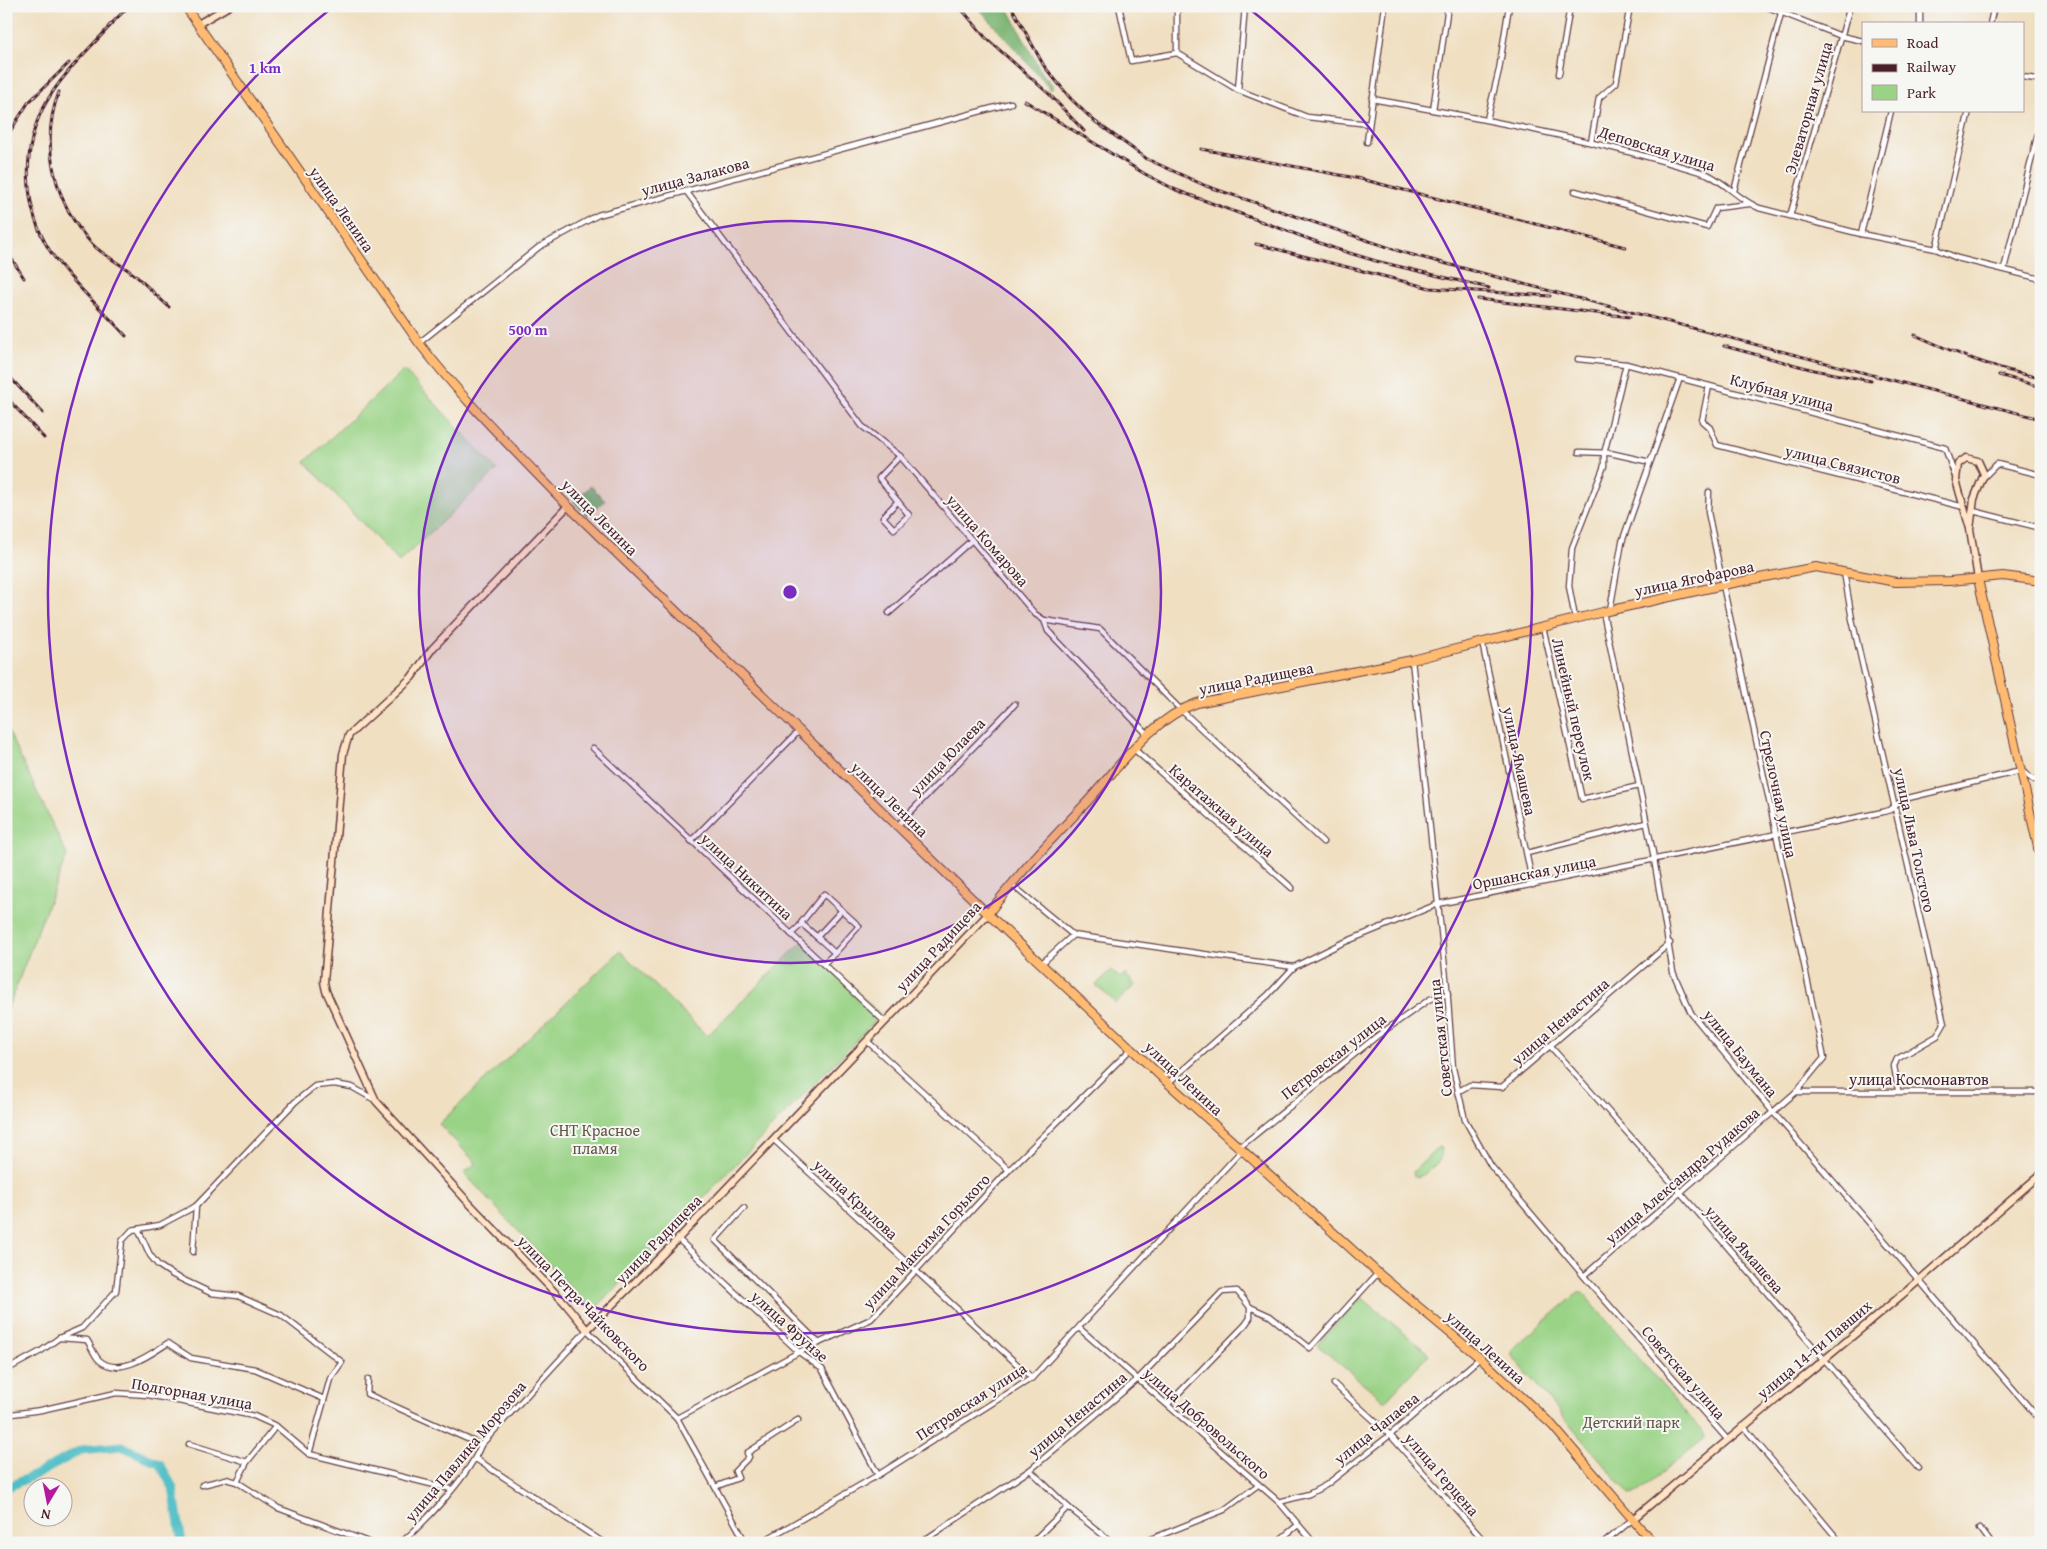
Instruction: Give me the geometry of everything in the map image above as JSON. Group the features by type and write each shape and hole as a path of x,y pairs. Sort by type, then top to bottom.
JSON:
{"main road":[{"name":"улица Ленина","path":"185,6 419,343 466,398 568,506 988,914 1168,1083 1378,1273 1480,1358 1552,1425 1653,1543"},
{"name":"улица Ягофарова","path":"1357,671 1412,660 1606,611 1722,585 1816,567 1896,582 1978,579 2003,576 2041,580"},
{"path":"1978,579 2041,861"},
{"name":"улица Радищева","path":"988,914 1011,884 1148,735 1180,709 1197,703 1357,671"}],"street":[{"path":"198,24 229,6"},
{"path":"1119,6 1132,61 1178,53 1238,90 1307,117 1369,124"},
{"path":"1177,6 1178,53"},
{"path":"1238,90 1245,6"},
{"path":"1367,142 1386,6"},
{"path":"1433,110 1448,6"},
{"path":"1487,119 1499,70 1509,6"},
{"path":"1559,74 1570,6"},
{"path":"1591,142 1599,98 1616,83 1630,6"},
{"path":"1765,6 1780,14 1841,36 1862,40"},
{"path":"1734,191 1783,6"},
{"name":"Элеваторная улица","path":"1790,216 1850,6"},
{"path":"1920,6 1920,22"},
{"path":"1990,22 1994,6"},
{"path":"2024,76 2041,80"},
{"name":"Деповская улица","path":"1372,99 1487,119 1591,142 1707,174 1722,181 1749,204 1861,234 1936,249 1957,258 2041,279"},
{"name":"улица Залакова","path":"419,343 539,247 598,215 1011,103"},
{"path":"1861,234 1891,112"},
{"path":"1936,249 1969,112"},
{"path":"2004,269 2041,121"},
{"path":"1575,190 1706,228 1716,208 1749,204"},
{"name":"улица Комарова","path":"686,191 862,426 900,456 1035,614 1044,620 1048,631 1148,735"},
{"name":"Клубная улица","path":"1578,359 1626,364 1945,448 1956,480"},
{"path":"1576,618 1569,586 1572,548 1600,481 1604,466 1604,454 1626,364"},
{"path":"1606,611 1622,542 1680,378"},
{"name":"улица Связистов","path":"1709,386 1702,421 1710,428 1717,445 1964,507"},
{"path":"1579,452 1604,454 1650,462"},
{"path":"898,501 883,517 894,529 910,515 879,478 900,456"},
{"path":"1978,579 1970,528 1956,480 1958,464 1966,458 1973,458 1980,463 1984,477"},
{"path":"1970,528 1974,499 1984,477 1997,464 2041,475"},
{"name":"Стрелочная улица","path":"1709,492 1708,512 1722,585 1824,1058 1796,1092"},
{"name":"улица Петра Чайковского","path":"376,1101 324,982 343,754 348,735 411,678 432,649 568,506"},
{"path":"1973,511 2041,528"},
{"path":"889,613 972,540"},
{"name":"улица Льва Толстого","path":"1843,571 1944,1024 1937,1036 1897,1059 1894,1066 1898,1090"},
{"name":"улица Баумана","path":"1606,611 1670,943 1673,972 1691,1013 1773,1112 2041,1421"},
{"path":"1044,620 1100,629 1180,709 1323,842"},
{"name":"Линейный переулок","path":"1543,627 1582,799 1639,786"},
{"name":"улица Ямашева","path":"1482,642 1533,885"},
{"name":"Советская улица","path":"1412,660 1457,1092 1465,1120 1491,1166 1584,1276 1727,1439"},
{"name":"улица Юлаева","path":"897,826 1015,704"},
{"path":"691,841 800,730"},
{"name":"улица Никитина","path":"593,748 885,1022"},
{"name":"Каратажная улица","path":"1134,750 1292,888"},
{"path":"2022,771 2033,780 2041,778"},
{"name":"Оршанская улица","path":"1294,967 1340,944 1438,904 1654,861 1774,833 1883,812 1896,806 1904,799 2022,771"},
{"path":"1527,853 1646,823"},
{"path":"1011,884 1073,935 1294,967"},
{"path":"791,934 824,894 842,910 859,926 823,964"},
{"path":"817,937 842,910"},
{"name":"улица Радищева","path":"587,1330 678,1239 988,914"},
{"path":"801,923 835,953"},
{"path":"1042,964 1073,935"},
{"name":"улица Ненастина","path":"1457,1092 1470,1084 1502,1087 1551,1047 1670,943"},
{"path":"1168,1083 1268,995 1294,967"},
{"name":"Петровская улица","path":"760,1543 878,1476 1032,1378 1241,1149 1377,1036 1430,1000 1448,994"},
{"path":"867,1041 1009,1170"},
{"name":"улица Ямашева","path":"1551,1047 1680,1192 1822,1360 1918,1468"},
{"name":"улица Максима Горького","path":"677,1418 799,1352 871,1319 1009,1170 1132,1048"},
{"name":"улица Петра Чайковского","path":"138,1229 160,1225 196,1206 295,1102 314,1086 334,1084 352,1086 376,1101 468,1202 564,1302 587,1330 677,1418 746,1543"},
{"name":"улица Космонавтов","path":"1796,1092 1898,1090 2041,1092"},
{"name":"улица Александра Рудакова","path":"1584,1276 1796,1092"},
{"name":"улица Крылова","path":"774,1139 914,1271 1032,1378"},
{"name":"улица 14-ти Павших","path":"1604,1543 1918,1281 2041,1174"},
{"path":"193,1252 196,1206"},
{"path":"744,1208 715,1240 819,1343"},
{"path":"6,1370 41,1351 59,1338 82,1328 116,1291 122,1241 132,1230 138,1229 150,1255 158,1265 173,1275 211,1293 238,1296 281,1316 342,1362 330,1379 309,1454"},
{"name":"улица Фрунзе","path":"678,1239 799,1352 822,1369 878,1476"},
{"path":"1168,1404 1245,1326 1250,1318 1250,1307 1270,1316 1310,1348 1378,1273"},
{"name":"улица Ненастина","path":"920,1543 1030,1470 1138,1379 1222,1292 1237,1291 1250,1307"},
{"name":"улица Добровольского","path":"1079,1328 1279,1502 1314,1543"},
{"name":"улица Павлика Морозова","path":"401,1543 424,1522 476,1460 482,1445 587,1330"},
{"path":"59,1338 87,1340 98,1359 106,1365 121,1366 141,1360 168,1343 191,1358 255,1369 324,1399"},
{"name":"улица Чапаева","path":"1279,1502 1309,1494 1326,1485 1480,1358"},
{"path":"368,1379 367,1394 482,1445"},
{"name":"улица Герцена","path":"1334,1384 1390,1434 1486,1543"},
{"name":"Подгорная улица","path":"6,1419 12,1414 116,1393 148,1395 245,1414 276,1426 309,1454 451,1488"},
{"path":"715,1487 738,1478 735,1471 749,1457 747,1453 798,1420"},
{"path":"237,1482 247,1462 276,1426"},
{"name":"Советская улица","path":"1743,1426 1841,1543"},
{"path":"189,1444 247,1462"},
{"path":"476,1460 604,1543"},
{"path":"1030,1470 1068,1507 1113,1543"},
{"path":"202,1485 226,1479 237,1482 278,1508 371,1543"},
{"path":"1141,1543 1224,1510 1258,1485"},
{"path":"1031,1543 1068,1507"},
{"path":"1276,1543 1298,1525"},
{"path":"1980,1528 1991,1543"}],"green space":[{"path":"977,6 1007,6 1040,70 1054,87 1051,90"},
{"path":"404,370 497,470 399,562 305,462"},
{"path":"591,486 605,501 587,516 573,501"},
{"path":"6,727 67,855 6,1013"},
{"name":"СНТ Красное пламя","path":"803,941 881,1015 593,1311 464,1173 476,1163 439,1124 620,951 707,1036"},
{"path":"1111,970 1120,978 1125,974 1135,985 1116,1003 1096,985"},
{"path":"1441,1147 1441,1157 1435,1166 1418,1177 1414,1176 1413,1172 1437,1148"},
{"name":"Детский парк","path":"1578,1293 1583,1293 1704,1434 1705,1438 1633,1496 1630,1495 1512,1356 1512,1349"},
{"path":"1361,1297 1429,1354 1385,1401 1317,1345"}],"waterway":[{"path":"6,1488 39,1473 81,1450 122,1446 160,1464 173,1488 182,1543"}],"railway":[{"path":"108,27 129,6"},
{"path":"959,6 985,37 1050,95 1084,131"},
{"path":"1011,6 1044,66 1071,99 1093,120 1147,159 1206,186 1405,253 2041,419"},
{"path":"113,23 66,74 43,108 31,143 28,181 35,218 41,235 50,251 77,284 126,336"},
{"path":"6,138 28,103 69,63"},
{"path":"59,92 53,112 51,152 54,172 68,211 92,244 136,276 169,307"},
{"path":"1025,101 1145,174 1176,190 1336,249 1376,261 1489,288"},
{"path":"1201,149 1361,179 1625,247"},
{"path":"1256,244 1430,288 1550,296"},
{"path":"6,250 24,278"},
{"path":"1478,299 1630,317"},
{"path":"1915,335 1976,360 2041,378"},
{"path":"1724,346 1814,370 1871,381"},
{"path":"6,373 43,413"},
{"path":"1999,375 2041,387"},
{"path":"6,397 44,438"}]}
